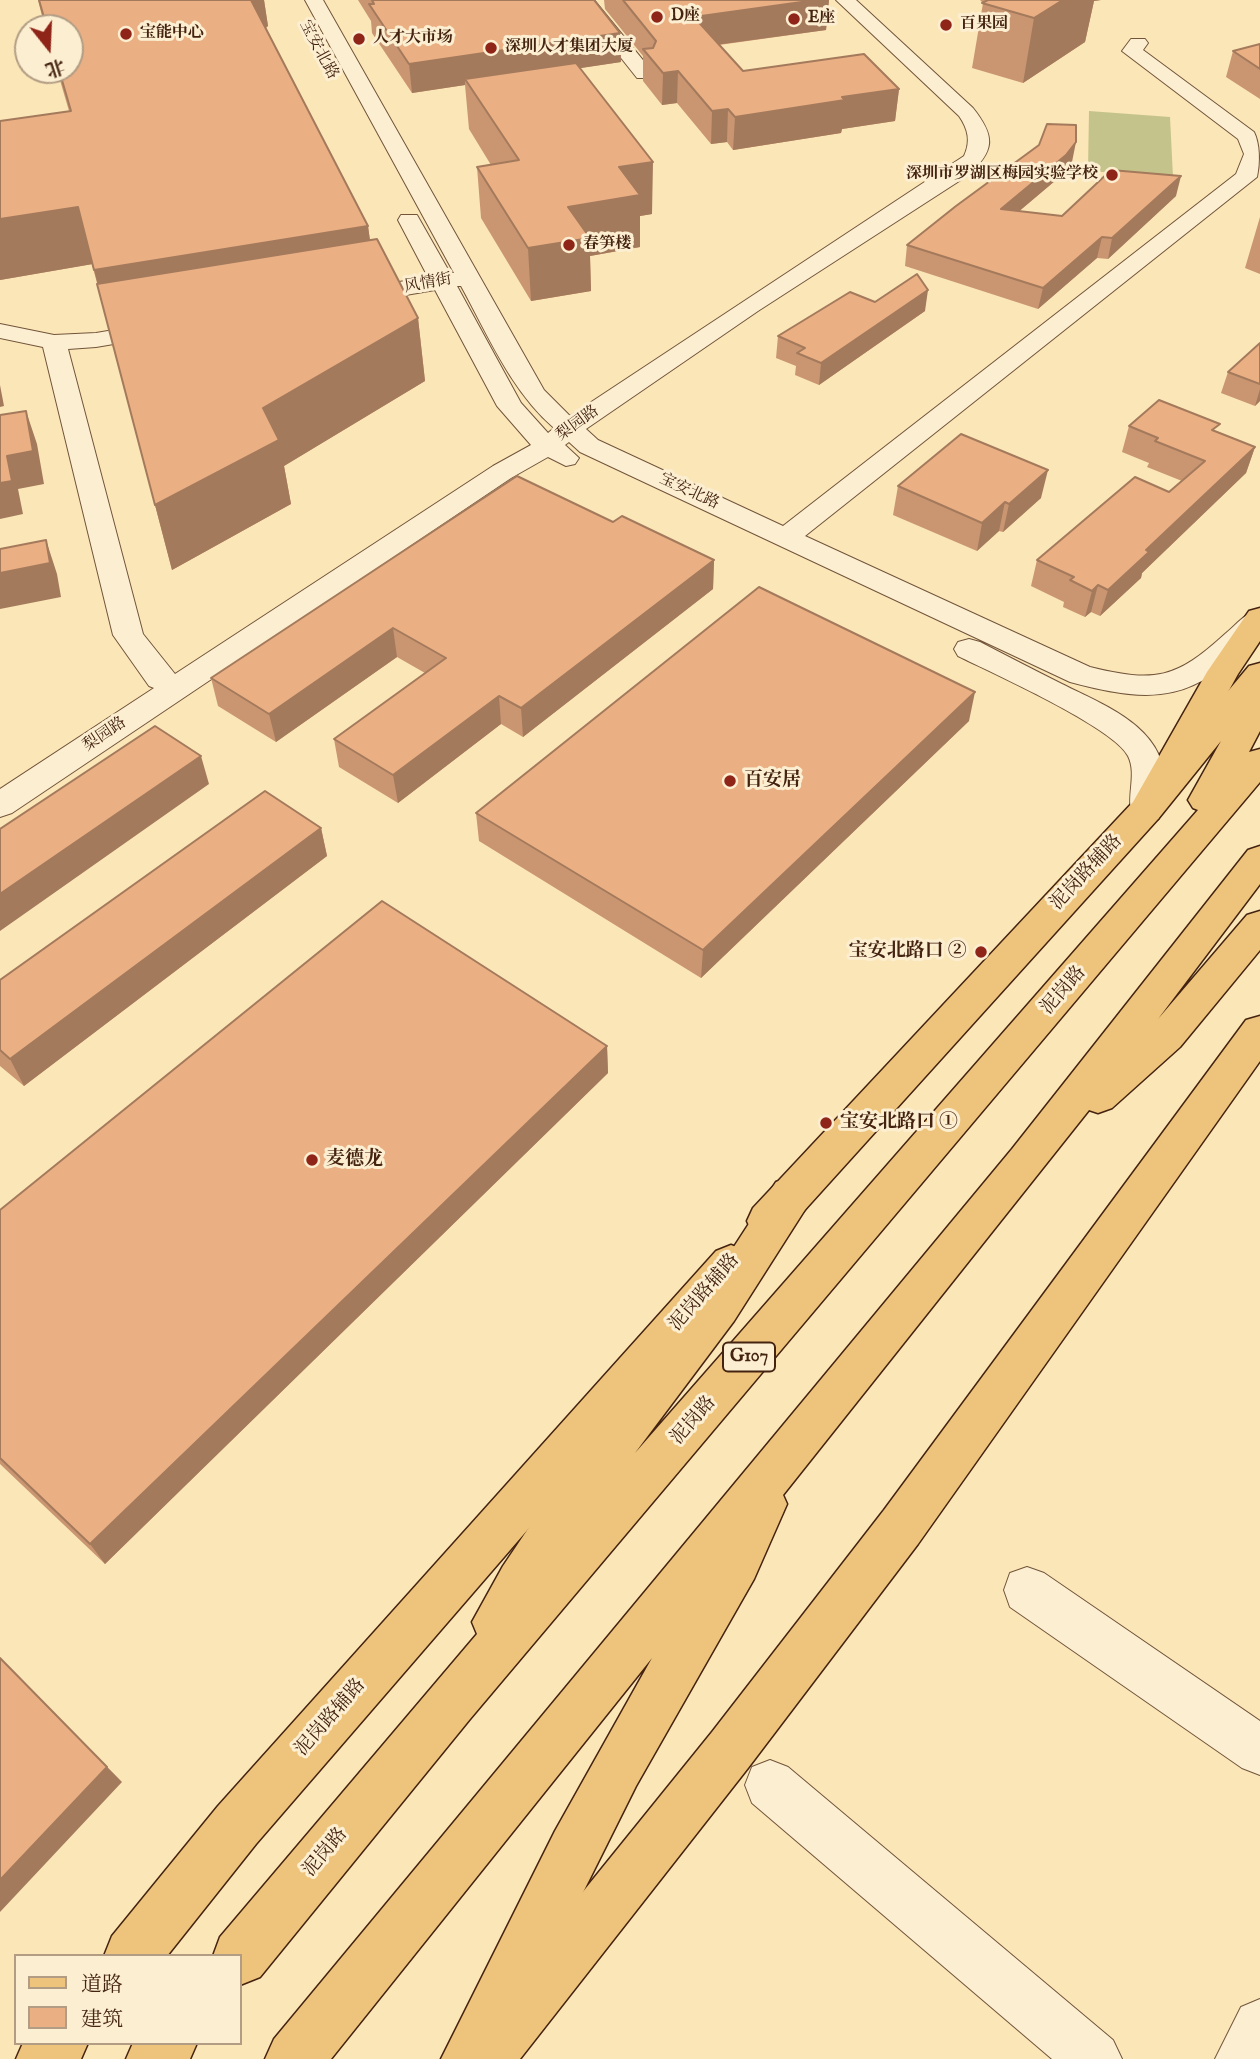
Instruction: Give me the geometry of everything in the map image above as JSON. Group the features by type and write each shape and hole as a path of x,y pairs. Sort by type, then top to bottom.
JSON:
{"main road":[{"name":"泥岗路辅路","path":"134,1954 237,1825 791,1195 1146,810 1223,672 1260,618"},
{"path":"1146,810 1260,673"},
{"path":"1199,834 1206,794 1260,702"},
{"name":"泥岗路","path":"242,1955 452,1701 1260,760"},
{"path":"294,2059 1026,1161 1260,859"},
{"path":"1026,1161 1166,1036 1260,925"},
{"path":"484,2059 730,1750 892,1538 1260,1031"},
{"path":"452,1701 520,1583 590,1476 719,1307 791,1195"},
{"path":"470,2059 582,1830 664,1683 746,1547 778,1467"},
{"path":"45,2059 57,2045"},
{"path":"155,2059 166,2045"}],"street":[{"name":"宝安北路","path":"291,0 354,116"},
{"name":"宝安北路","path":"314,0 553,433 584,468 972,650 1110,721 1128,733 1148,763 1150,778 1146,810"},
{"path":"584,0 644,74"},
{"name":"梨园路","path":"553,433 596,392 921,181 952,158 960,137 951,117 828,0"},
{"name":"梨园路","path":"0,783 168,683 502,472 553,433 948,179 973,159 979,147 979,136 975,124 966,112 845,0"},
{"path":"786,537 1246,177 1255,154 1247,136 1132,51 1138,43"},
{"name":"宝安北路","path":"398,199 510,406 553,433 589,446 1081,675 1109,683 1155,686 1180,683 1217,659 1260,618"},
{"name":"风情街","path":"335,300 469,277"},
{"path":"0,331 54,342 96,340 189,324"},
{"path":"54,342 128,635 168,683"},
{"name":"梨园路","path":"0,805 168,683"},
{"path":"1027,1590 1260,1750"},
{"path":"770,1785 1094,2059"},
{"path":"1243,2059 1260,2026"}],"shaded area":[{"path":"1089,111 1170,117 1173,177 1088,171"}],"building":[{"path":"39,0 251,0 368,226 94,270 78,207 0,219 0,121 71,111 63,84 84,84 84,14 43,14"},
{"path":"372,0 594,0 620,33 409,64 369,4 374,4"},
{"path":"623,0 816,0 694,17 743,71 864,54 899,89 735,117 728,109 712,111 678,71 663,73 643,49 653,48 656,41"},
{"path":"988,0 1063,0 1034,18 982,3"},
{"path":"1260,44 1260,69 1233,51"},
{"path":"576,63 653,162 619,167 640,195 568,207 590,238 528,248 477,167 519,160 465,79"},
{"path":"1047,124 1076,125 1076,142 1066,155 1001,209 1062,216 1111,170 1181,176 1112,238 1102,237 1043,288 907,245 1039,145"},
{"path":"377,239 418,318 263,408 279,440 155,505 97,284"},
{"path":"917,274 928,290 821,363 797,353 805,348 778,336 850,292 875,302"},
{"path":"1260,343 1260,384 1228,372"},
{"path":"1159,400 1220,424 1212,430 1255,447 1146,550 1149,552 1108,590 1098,585 1092,591 1070,580 1074,577 1037,560 1135,477 1169,492 1205,461 1155,441 1158,438 1129,426"},
{"path":"26,411 33,451 7,456 12,481 0,483 0,415"},
{"path":"961,434 1048,470 982,523 898,486"},
{"path":"517,476 613,522 622,516 714,560 521,708 499,696 393,775 334,739 446,658 393,628 269,714 211,678"},
{"path":"46,540 50,563 0,573 0,549"},
{"name":"百安居","path":"759,587 975,692 703,950 476,813"},
{"path":"155,726 201,756 0,894 0,829"},
{"path":"265,791 321,828 10,1059 0,1050 0,980"},
{"name":"麦德龙","path":"382,901 607,1046 90,1544 0,1458 0,1210"},
{"path":"0,1658 107,1767 0,1880"}],"place":[{"name":"D座","path":"657,17"},
{"name":"E座","path":"794,19"},
{"name":"百果园","path":"946,25"},
{"name":"宝能中心","path":"126,34"},
{"name":"人才大市场","path":"359,39"},
{"name":"深圳人才集团大厦","path":"491,48"},
{"name":"深圳市罗湖区梅园实验学校","path":"1112,175"},
{"name":"春笋楼","path":"569,245"},
{"name":"百安居","path":"730,781"},
{"name":"宝安北路口 ②","path":"981,952"},
{"name":"宝安北路口 ①","path":"826,1123"},
{"name":"麦德龙","path":"312,1160"}]}
